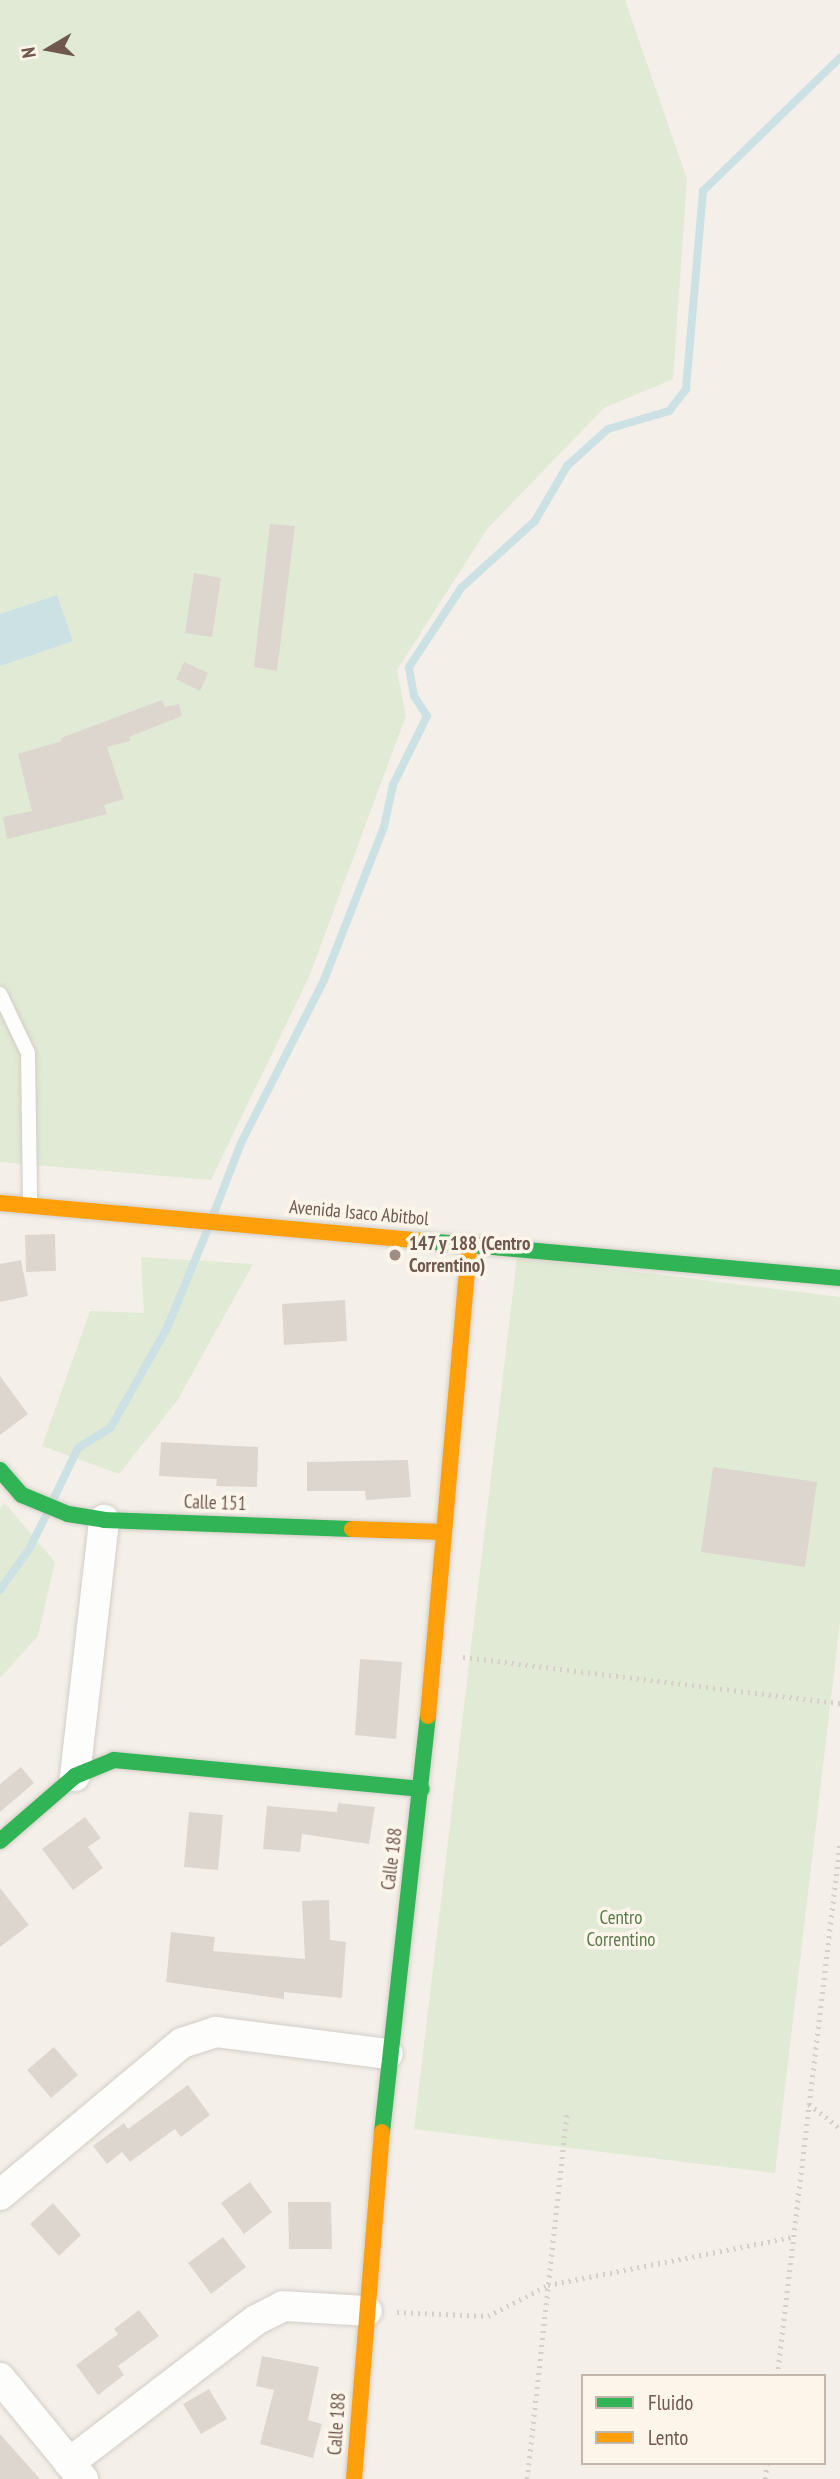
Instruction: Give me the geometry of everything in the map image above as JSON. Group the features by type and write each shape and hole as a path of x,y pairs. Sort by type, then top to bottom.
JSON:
{"street":[{"name":"Avenida Isaco Abitbol","path":"0,1203 840,1278"},
{"name":"Calle 188","path":"354,2479 388,2054 422,1789 469,1244"},
{"name":"Calle 151","path":"0,1470 17,1489 68,1514 104,1520 443,1532"},
{"path":"75,1776 104,1520"},
{"path":"0,1841 75,1776 114,1760 148,1761 422,1789"},
{"path":"0,2195 182,2043 216,2032 388,2054"},
{"path":"4,2392 76,2471 256,2320 283,2306 367,2311"}],"lane":[{"path":"0,994 28,1053 30,1205"},
{"path":"0,1497 17,1489"}],"path":[{"path":"434,1653 840,1703"},
{"path":"777,2374 840,1842"},
{"path":"809,2104 840,2128"},
{"path":"527,2479 567,2113"},
{"path":"367,2311 488,2316 548,2285 793,2237"}],"green space":[{"path":"0,0 625,0 687,179 673,379 604,408 487,529 397,670 406,716 309,977 211,1180 0,1162"},
{"path":"141,1257 253,1264 177,1401 119,1474 42,1446 90,1311 144,1313"},
{"name":"Centro Correntino","path":"517,1257 840,1297 840,1622 775,2173 414,2129"},
{"path":"5,1503 55,1562 38,1636 0,1678 0,1508"}],"shaded area":[{"path":"57,595 73,641 0,666 0,614"}],"building":[{"path":"270,524 295,526 277,671 254,667"},
{"path":"194,573 221,578 212,637 185,633"},
{"path":"184,662 208,673 200,691 176,679"},
{"path":"162,700 165,707 179,704 182,716 129,737 130,741 107,747 124,799 104,805 107,814 7,839 3,817 32,811 18,754 62,741 61,738"},
{"path":"55,1234 56,1271 26,1272 25,1235"},
{"path":"21,1260 28,1296 0,1302 0,1264"},
{"path":"345,1300 347,1341 284,1345 282,1304"},
{"path":"0,1376 28,1414 0,1435"},
{"path":"161,1442 258,1447 257,1487 216,1486 217,1479 159,1476"},
{"path":"408,1460 411,1497 366,1500 365,1491 307,1491 307,1462"},
{"path":"713,1467 817,1482 805,1567 701,1552"},
{"path":"360,1659 402,1662 396,1739 355,1735"},
{"path":"21,1767 34,1783 0,1812 0,1784"},
{"path":"338,1803 375,1807 369,1844 302,1834 300,1852 263,1849 267,1806 337,1812"},
{"path":"189,1812 223,1815 218,1870 184,1867"},
{"path":"85,1817 101,1838 88,1847 103,1868 73,1890 42,1849"},
{"path":"0,1888 29,1925 0,1947"},
{"path":"329,1900 330,1940 346,1942 342,1998 284,1992 284,1999 166,1982 171,1932 215,1937 213,1951 305,1959 302,1901"},
{"path":"54,2047 78,2075 51,2098 27,2070"},
{"path":"188,2085 210,2115 181,2137 175,2129 130,2162 122,2152 107,2164 93,2146 124,2123 128,2129"},
{"path":"250,2182 272,2212 244,2234 221,2203"},
{"path":"288,2202 331,2202 332,2249 289,2249"},
{"path":"53,2203 81,2235 59,2256 30,2224"},
{"path":"223,2237 246,2267 211,2294 188,2263"},
{"path":"139,2310 159,2336 118,2366 124,2375 98,2395 76,2365 118,2334 114,2329"},
{"path":"262,2356 319,2367 308,2420 322,2424 313,2458 260,2444 274,2390 256,2386"},
{"path":"209,2389 227,2419 201,2434 183,2404"},
{"path":"0,2434 40,2479 0,2479"}],"waterway":[{"path":"214,1213 241,1143 324,980 384,827 393,785 427,716 414,696 409,667 461,588 535,521 567,466 608,429 669,411 686,389 703,191 840,58"},
{"path":"54,1498 78,1448 111,1427 167,1328 207,1231"},
{"path":"0,1590 29,1549 46,1516"}],"traffic: fast":[{"path":"425,1241 840,1278"},
{"path":"0,1470 22,1495 68,1514 104,1520 352,1529"},
{"path":"382,2132 428,1716"},
{"path":"0,1841 75,1776 114,1760 422,1789"}],"traffic: slow":[{"path":"0,1203 425,1241"},
{"path":"428,1716 469,1244"},
{"path":"352,1529 443,1532"},
{"path":"354,2479 382,2132"}],"place":[{"name":"147 y 188 (Centro Correntino)","path":"395,1255"}]}
